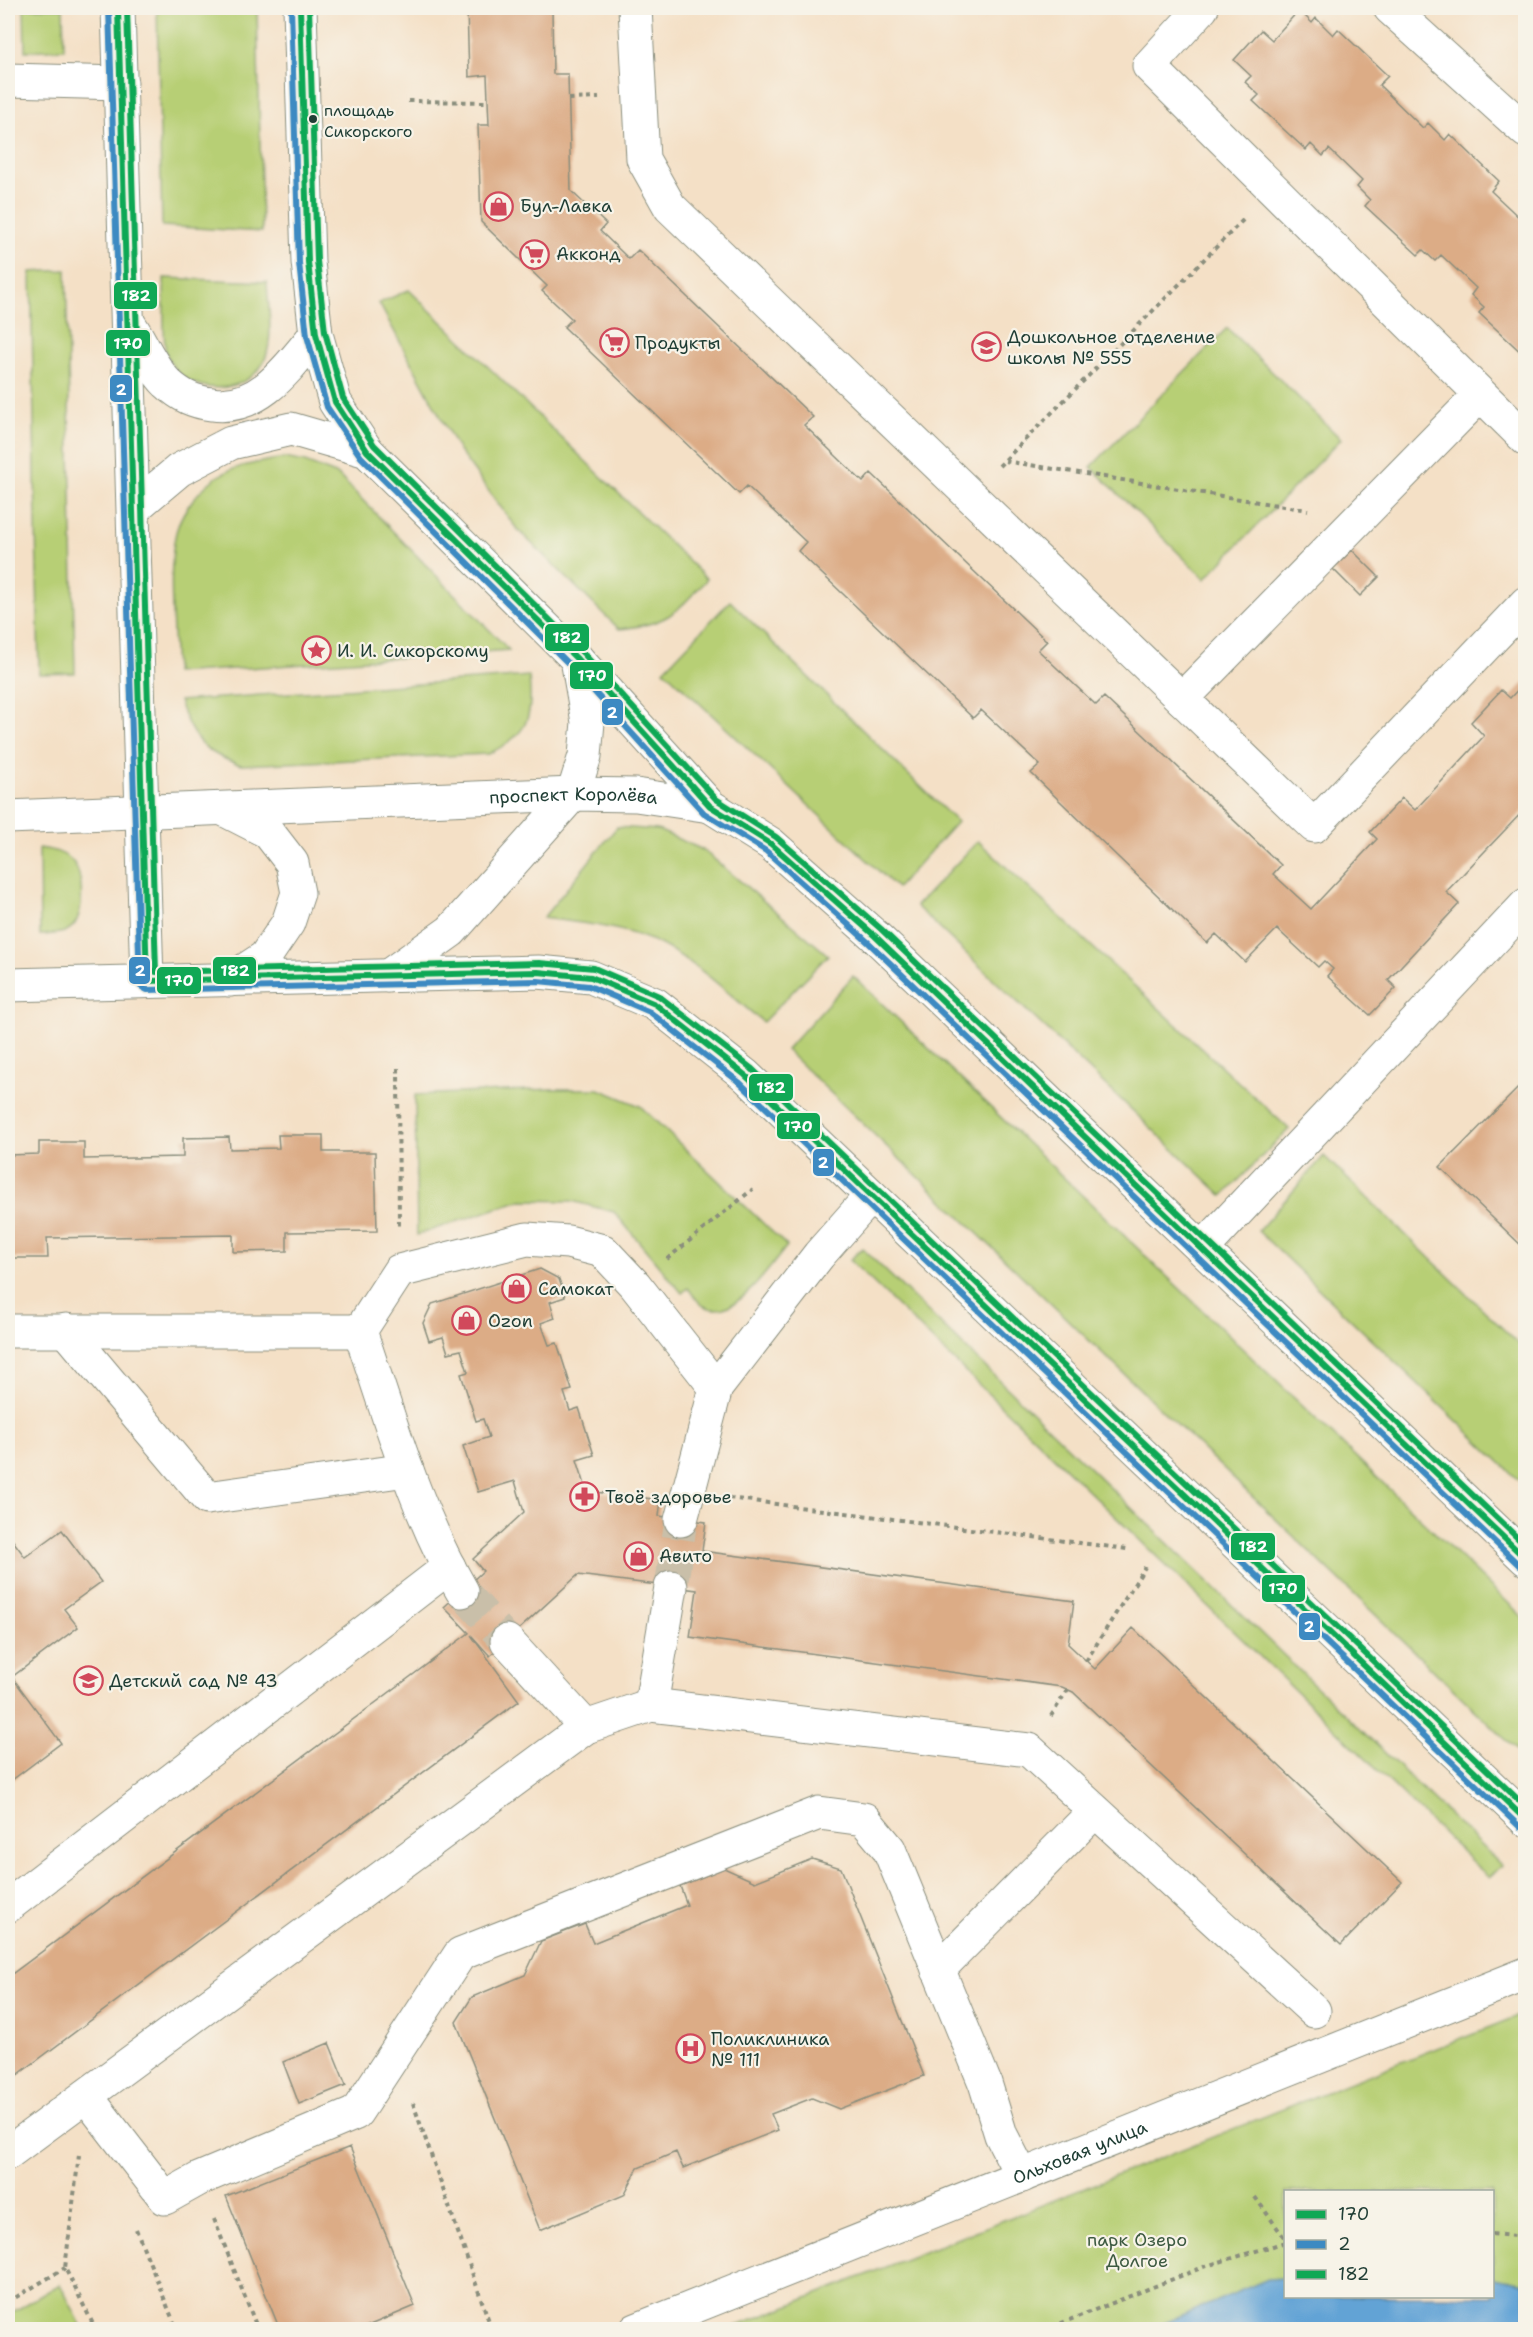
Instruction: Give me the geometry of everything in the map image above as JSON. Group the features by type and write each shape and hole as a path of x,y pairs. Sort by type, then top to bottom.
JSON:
{"street":[{"path":"118,8 135,507 147,981"},
{"path":"300,8 308,262 316,334 335,402 367,451 577,659 710,806"},
{"path":"635,8 643,159 670,207 1314,826 1526,603"},
{"path":"1202,8 1149,66 1526,439"},
{"path":"1390,8 1526,131"},
{"path":"8,81 121,83"},
{"path":"129,324 166,382 192,402 227,406 257,396 286,370 316,334"},
{"path":"1182,699 1480,395"},
{"path":"135,507 179,470 231,443 291,429 367,451"},
{"path":"388,976 451,931 573,794 585,756 588,722 577,659"},
{"name":"проспект Королёва","path":"8,817 573,794 636,795 710,806 771,844 875,936 1526,1559"},
{"path":"222,808 268,832 292,863 298,893 288,923 265,957 230,980"},
{"path":"1203,1248 1523,911"},
{"path":"8,985 538,972 591,977 655,1004 745,1075 1526,1820"},
{"path":"685,1506 716,1388 819,1255 871,1196"},
{"path":"360,1330 399,1271 527,1239 568,1242 603,1251 635,1285 716,1388"},
{"path":"66,1330 207,1498 407,1470"},
{"path":"8,1331 360,1330"},
{"path":"8,1906 456,1579 407,1470 360,1330"},
{"path":"651,1705 671,1587"},
{"path":"507,1641 586,1727"},
{"path":"8,2153 586,1727 651,1705 1029,1750 1314,2011"},
{"path":"938,1970 1095,1811"},
{"path":"86,2096 165,2198 199,2179 356,2113 460,1954 819,1813 864,1819 889,1849 985,2083 1001,2135 1022,2176"},
{"name":"Ольховая улица","path":"636,2330 1526,1974"}],"path":[{"path":"408,100 488,102"},
{"path":"970,495 1274,190"},
{"path":"1004,461 1318,511 1343,535"},
{"path":"398,1068 399,1271"},
{"path":"635,1285 753,1189"},
{"path":"685,1506 1127,1549"},
{"path":"1086,1661 1145,1567"},
{"path":"396,2053 492,2330"},
{"path":"86,2096 65,2268 96,2330"},
{"path":"199,2179 258,2330"},
{"path":"1255,2197 1284,2238"},
{"path":"165,2198 130,2214 177,2330"},
{"path":"1494,2234 1526,2237"},
{"path":"1044,2330 1206,2266 1284,2242"},
{"path":"8,2302 65,2268"}],"green space":[{"path":"24,8 63,8 64,49 25,51"},
{"path":"157,8 257,8 262,232 162,226"},
{"path":"66,270 75,673 39,674 31,272"},
{"path":"164,278 267,282 270,339 265,360 260,368 249,378 236,385 222,388 194,383 182,376 172,365 166,352"},
{"path":"409,290 707,579 678,609 649,624 619,629 517,529 459,451 379,303"},
{"path":"1227,328 1341,439 1205,579 1091,467"},
{"path":"284,458 305,462 338,475 509,650 175,673 172,557 180,520 198,494 222,474 248,465"},
{"path":"730,601 957,822 897,888 664,670"},
{"path":"529,676 530,704 525,724 512,740 488,754 241,765 217,755 200,742 188,725 179,701"},
{"path":"617,827 658,830 703,850 828,955 763,1022 695,966 666,947 638,935 611,928 543,918"},
{"path":"978,841 1289,1129 1223,1196 916,906"},
{"path":"39,848 67,856 75,864 78,872 81,901 78,919 71,928 63,932 40,935"},
{"path":"853,976 1525,1619 1525,1758 786,1050"},
{"path":"599,1089 640,1106 787,1246 751,1290 728,1307 716,1309 704,1306 688,1288 682,1293 614,1212 572,1201 521,1200 417,1235 415,1095"},
{"path":"1324,1156 1525,1350 1525,1486 1258,1231"},
{"path":"862,1248 1501,1865 1489,1878 850,1260"},
{"name":"парк Озеро Долгое","path":"1525,2013 1525,2284 1494,2278 1494,2190 1284,2190 1284,2278 1268,2279 1151,2329 727,2330"},
{"path":"60,2284 83,2329 8,2329 8,2315"}],"water":[{"path":"1284,2278 1284,2298 1494,2298 1494,2278 1525,2284 1525,2329 1151,2329 1268,2279"}],"building":[{"path":"467,8 552,8 553,74 568,74 571,191 606,224 600,231 629,259 638,250 813,417 804,425 863,482 871,473 1047,641 1038,650 1096,705 1104,697 1281,865 1273,874 1311,909 1377,839 1370,832 1402,798 1415,810 1484,736 1471,722 1501,690 1510,698 1526,681 1526,808 1446,892 1459,904 1388,980 1396,988 1370,1015 1327,976 1333,969 1324,961 1318,967 1277,929 1245,962 1216,934 1207,943 1031,773 1040,765 981,710 973,718 798,551 806,542 747,486 739,494 564,327 572,319 542,291 547,286 481,222 478,125 489,125 487,75 469,77"},
{"path":"1299,10 1312,23 1316,18 1333,35 1338,29 1388,76 1379,85 1423,128 1428,123 1445,140 1450,134 1499,181 1491,191 1526,224 1526,357 1479,313 1484,307 1471,295 1476,288 1441,255 1435,261 1423,250 1418,255 1365,206 1370,200 1357,187 1362,181 1329,149 1323,156 1311,144 1306,150 1253,101 1259,95 1245,82 1251,76 1234,60 1261,30 1272,40"},
{"path":"1352,550 1379,577 1360,596 1333,569"},
{"path":"1526,1080 1526,1250 1440,1167"},
{"path":"278,1135 323,1135 323,1152 375,1152 377,1231 287,1232 287,1251 233,1252 233,1235 47,1238 48,1258 8,1258 8,1155 39,1154 39,1142 84,1142 84,1159 183,1157 183,1138 229,1137 230,1149 279,1148"},
{"path":"540,1269 559,1279 565,1297 550,1302 555,1318 541,1323 549,1345 557,1343 572,1390 564,1392 570,1411 579,1408 594,1455 577,1460 587,1491 661,1500 659,1516 706,1522 702,1551 1074,1601 1068,1644 1095,1669 1133,1628 1402,1882 1341,1945 1073,1692 1062,1687 690,1637 697,1590 578,1575 490,1656 471,1635 519,1701 8,2082 8,1977 469,1633 444,1607 483,1571 473,1559 524,1512 515,1481 478,1492 463,1446 489,1437 483,1419 476,1421 461,1374 468,1372 461,1350 448,1353 443,1337 429,1341 423,1323 432,1304"},
{"path":"62,1530 101,1582 64,1609 78,1627 12,1677 61,1743 8,1783 8,1534 25,1557"},
{"name":"Поликлиника № 111","path":"812,1859 841,1868 924,2076 839,2109 812,2098 771,2114 778,2130 683,2168 676,2152 638,2168 624,2195 540,2230 456,2022 472,1997 525,1975 541,1941 585,1924 593,1943 687,1905 680,1886 724,1868 755,1882"},
{"path":"329,2043 346,2085 299,2104 283,2062"},
{"path":"350,2147 415,2306 358,2330 280,2330 226,2196"}],"tunnel":[{"path":"671,1587 681,1520"},
{"path":"462,1591 507,1641"}],"transit line":[{"name":"2","path":"109,8 140,986 147,990 538,981 589,986 650,1012 739,1082 1520,1827"},
{"name":"170","path":"118,8 147,981 538,972 591,977 655,1004 745,1075 1526,1820"},
{"name":"182","path":"127,8 156,972 539,963 594,968 659,996 751,1068 1526,1807"},
{"name":"2","path":"291,8 299,263 307,336 327,407 361,457 570,665 704,813 766,851 869,943 1520,1566"},
{"name":"170","path":"300,8 308,262 316,334 335,402 367,451 577,659 710,806 771,844 875,936 1526,1559"},
{"name":"182","path":"309,8 317,261 325,332 343,398 374,445 583,653 716,799 776,837 881,929 1526,1546"}],"place":[{"name":"площадь Сикорского","path":"313,119"},
{"name":"Бул-Лавка","path":"499,206"},
{"name":"Акконд","path":"535,254"},
{"name":"Продукты","path":"614,343"},
{"name":"Дошкольное отделение школы № 555","path":"986,347"},
{"name":"И. И. Сикорскому","path":"316,651"},
{"name":"Самокат","path":"517,1289"},
{"name":"Ozon","path":"467,1321"},
{"name":"Твоё здоровье","path":"584,1497"},
{"name":"Авито","path":"638,1556"},
{"name":"Детский сад № 43","path":"88,1681"},
{"name":"Поликлиника № 111","path":"690,2049"}]}
